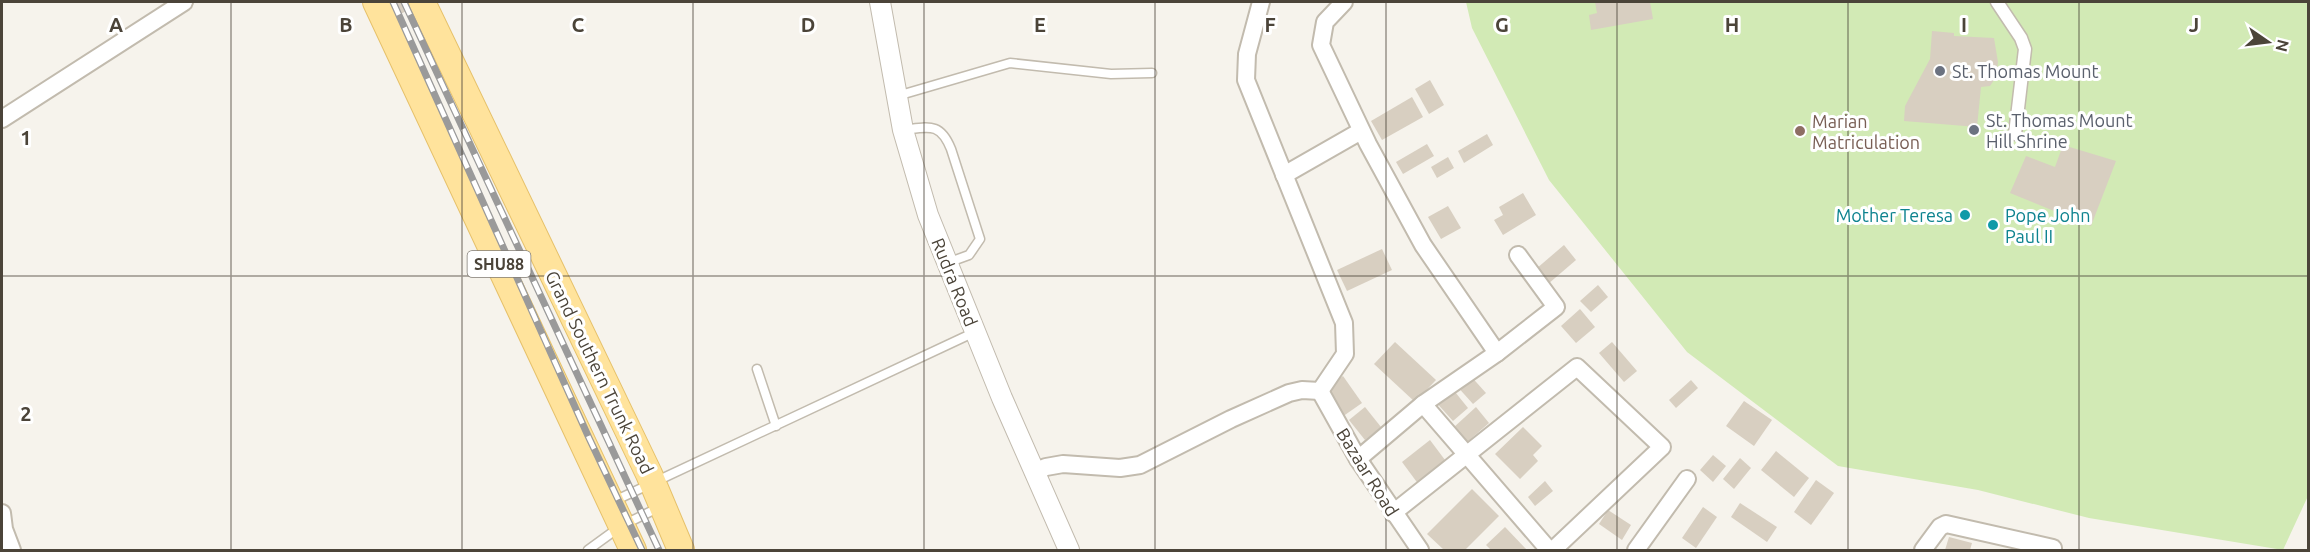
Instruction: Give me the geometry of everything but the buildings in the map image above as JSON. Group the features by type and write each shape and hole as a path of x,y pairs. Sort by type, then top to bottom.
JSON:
{"main road":[{"name":"SHU88","path":"376,2 633,550"},
{"name":"Grand Southern Trunk Road","path":"422,2 658,495 677,549"}],"street":[{"path":"2,119 184,2"},
{"name":"Rudra Road","path":"880,2 903,130 921,194 946,263 1069,550"},
{"path":"1034,472 1063,464 1120,468 1140,465 1231,419 1289,393 1302,390 1320,391 1345,354 1344,323 1246,80 1246,54 1261,2"},
{"path":"1344,2 1325,22 1321,45 1361,130 1423,245 1497,353"},
{"path":"1997,2 2021,38 2025,49 2014,134"},
{"path":"1284,175 1361,130"},
{"path":"1358,459 1423,404 1497,353 1556,307 1518,255"},
{"path":"1393,513 1465,454 1577,367 1662,447 1552,550 1465,454 1423,404"},
{"name":"Bazaar Road","path":"1320,391 1358,459 1420,550"},
{"path":"1636,550 1687,479"},
{"path":"2,513 4,529 12,550"},
{"path":"1923,550 1946,524 2053,548"}],"lane":[{"path":"897,96 1010,63 1111,74 1152,73"},
{"path":"903,130 929,127 938,130 946,135 951,149 980,239 969,255 946,263"},
{"path":"588,550 658,495 776,426 975,332"},
{"path":"757,369 776,426"},
{"path":"611,502 658,495"}],"green space":[{"name":"St. Thomas Mount","path":"1466,2 2308,2 2308,496 2283,550 2089,518 1978,490 1838,466 1687,352 1549,180 1472,28"}],"railway":[{"path":"393,2 589,438 642,550"},
{"path":"404,2 659,550"}],"place":[{"name":"St. Thomas Mount","path":"1940,71"},
{"name":"St. Thomas Mount Hill Shrine","path":"1974,130"},
{"name":"Marian Matriculation","path":"1800,131"},
{"name":"Mother Teresa","path":"1965,215"},
{"name":"Pope John Paul II","path":"1993,225"}]}
